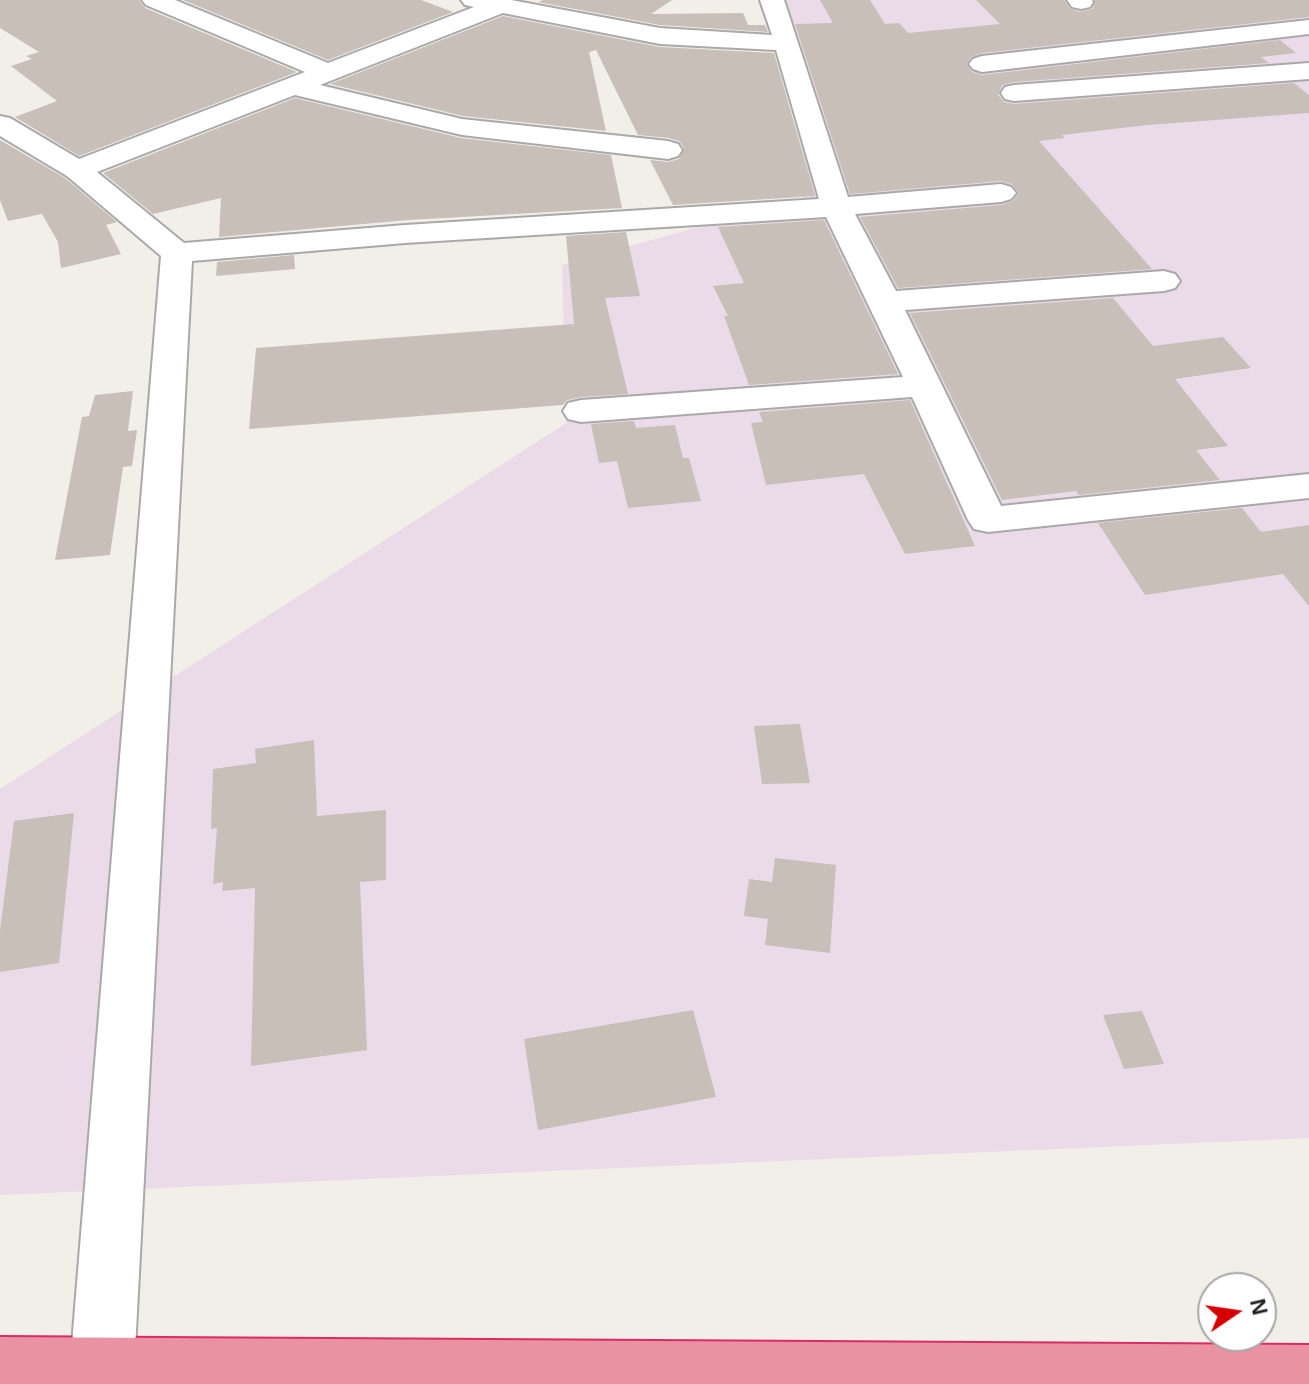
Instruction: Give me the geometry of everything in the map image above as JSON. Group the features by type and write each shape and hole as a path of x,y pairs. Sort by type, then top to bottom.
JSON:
{"highway":[{"path":"0,1369 1309,1377"}],"street":[{"path":"154,0 326,72"},
{"path":"772,0 836,207 885,302 988,520 1309,486"},
{"path":"77,170 292,86 486,3 660,36 787,43"},
{"path":"982,64 1309,27"},
{"path":"1014,93 1309,71"},
{"path":"292,86 462,127 668,150"},
{"path":"0,124 77,170 177,253 1001,193"},
{"path":"102,1369 177,253"},
{"path":"885,302 1164,281"},
{"path":"581,411 925,386"}],"shaded area":[{"path":"766,0 1309,0 1309,1138 0,1195 0,789 566,423 562,265 813,195"}],"building":[{"path":"0,0 139,0 145,8 297,72 79,156 15,117 57,101 11,66 32,59 26,56 39,52 0,28"},
{"path":"183,0 421,0 453,12 328,60"},
{"path":"672,0 651,14 743,13 748,25 765,25 768,32 660,25 538,2"},
{"path":"820,0 870,0 885,24 899,23 908,33 1000,24 976,0 1064,0 1070,9 1080,12 1093,9 1095,0 1309,0 1309,17 982,53 971,57 966,64 972,72 982,75 1280,40 1296,53 1261,57 1269,63 1014,82 1002,85 998,95 1004,102 1014,104 1294,83 1309,95 1309,113 1147,125 1062,135 1065,138 1039,141 1152,269 898,288 860,217 1001,205 1013,201 1019,193 1012,184 1001,181 850,194 795,24 833,23"},
{"path":"503,16 660,47 774,53 815,196 673,205 650,160 668,162 679,159 684,148 679,141 669,138 638,135 596,50 589,52 606,131 463,116 330,84"},
{"path":"295,98 461,138 611,155 622,208 408,220 219,237 221,198 153,214 103,173"},
{"path":"0,140 65,178 117,222 106,225 121,254 61,268 58,242 42,214 8,221 0,200"},
{"path":"824,220 898,374 749,385 724,316 728,316 713,286 744,283 718,227"},
{"path":"626,232 640,296 605,298 628,394 581,397 567,400 563,405 249,429 256,348 574,324 566,236"},
{"path":"294,255 295,269 216,276 217,262"},
{"path":"1113,298 1153,346 1223,337 1251,368 1175,379 1228,446 1196,450 1220,480 1002,500 910,313"},
{"path":"133,391 128,431 137,430 132,466 123,467 110,555 55,560 82,417 89,416 95,395"},
{"path":"910,400 975,546 905,554 864,474 766,485 751,423 763,422 759,412"},
{"path":"634,421 636,428 675,425 683,458 689,458 701,501 628,508 617,461 599,463 591,424"},
{"path":"1242,508 1261,532 1309,525 1309,606 1283,574 1145,595 1098,523"},
{"path":"800,724 810,783 762,784 754,726"},
{"path":"314,740 317,816 386,810 386,880 360,882 367,1050 251,1066 255,888 222,891 223,882 213,884 217,828 211,829 213,769 256,763 255,749"},
{"path":"74,813 59,963 0,972 0,931 14,821"},
{"path":"775,858 836,865 830,953 765,945 768,919 744,916 749,879 772,882"},
{"path":"693,1010 716,1097 538,1130 524,1039"},
{"path":"1142,1011 1164,1064 1124,1069 1103,1015"}]}
